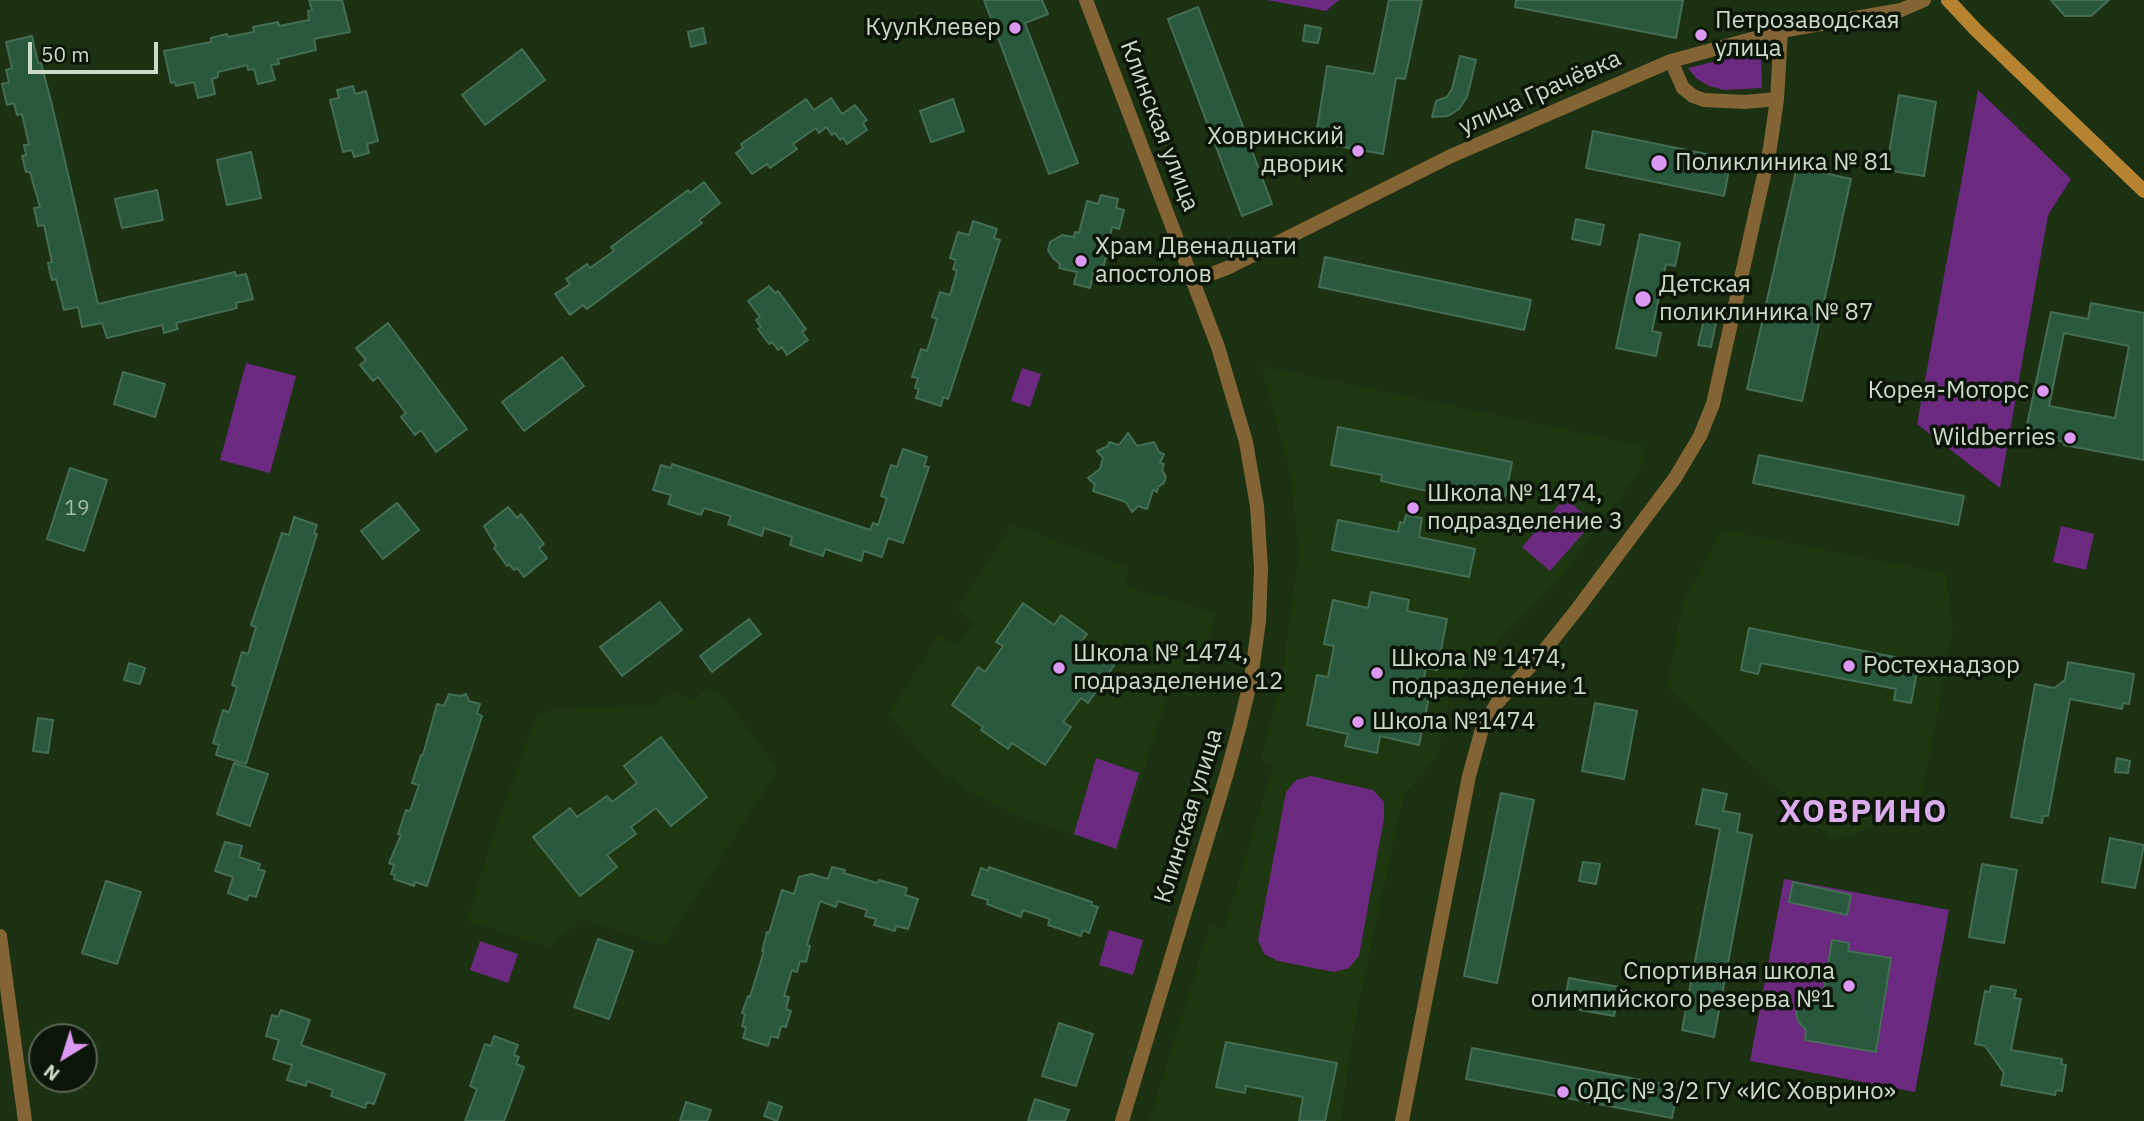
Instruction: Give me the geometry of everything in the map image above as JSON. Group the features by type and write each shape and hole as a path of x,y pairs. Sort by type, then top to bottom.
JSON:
{"main road":[{"path":"1948,0 2144,191"}],"street":[{"name":"Клинская улица","path":"1086,0 1218,347 1246,442 1257,506 1261,568 1259,621 1251,679 1227,774 1122,1121"},
{"name":"улица Грачёвка","path":"1193,281 1227,268 1451,156 1671,61 1781,31 1901,10 1924,0"},
{"path":"1402,1121 1469,776 1482,729 1497,703 1543,652 1662,496 1700,436 1713,404 1770,148 1777,99 1781,31"},
{"path":"1671,61 1684,88 1693,96 1704,100 1777,99"},
{"path":"0,936 25,1121"}],"shaded area":[{"path":"1267,0 1339,0 1326,11"},
{"path":"1761,50 1762,88 1724,90 1709,86 1697,79 1688,68"},
{"path":"1978,90 2071,179 2048,215 2000,488 1917,424"},
{"path":"246,363 296,376 270,473 220,460"},
{"name":"Школа №1474","path":"1261,366 1646,447 1641,470 1553,586 1451,688 1438,756 1404,795 1356,1015 1340,1121 1149,1121 1210,925 1224,929 1274,763 1261,760 1281,683 1299,553 1291,476"},
{"path":"1022,368 1041,374 1030,407 1011,401"},
{"path":"1565,498 1593,522 1550,571 1522,547"},
{"name":"Школа № 1474, подразделение 12","path":"1012,525 1129,568 1125,587 1216,613 1192,696 1170,690 1118,850 1020,817 980,797 935,767 889,715 939,636 957,647 973,623 957,609"},
{"path":"2061,526 2094,534 2086,570 2053,562"},
{"path":"1722,530 1946,574 1953,631 1919,811 1833,840 1667,687 1683,602"},
{"path":"707,688 723,697 777,769 664,945 582,919 549,947 467,920 496,827 537,714 546,711 654,705 672,693 694,700"},
{"path":"1096,758 1139,773 1116,849 1074,834"},
{"path":"1311,776 1373,790 1384,802 1384,818 1359,956 1349,968 1334,972 1278,961 1264,954 1258,940 1286,792 1296,780"},
{"name":"Спортивная школа олимпийского резерва №1","path":"1784,879 1949,910 1915,1092 1750,1061"},
{"path":"1109,930 1143,940 1133,975 1099,965"},
{"path":"480,941 518,954 508,983 470,970"}],"building":[{"path":"309,0 342,0 350,32 314,39 316,50 278,59 279,64 271,65 275,80 258,84 254,69 248,70 247,65 218,72 218,77 212,79 215,94 198,98 194,82 176,86 175,82 171,83 164,51 211,42 211,38 227,34 228,37 254,32 253,27 278,22 279,26 309,20 308,11 312,10"},
{"path":"984,0 1042,0 1048,14 1025,23 1078,163 1049,174"},
{"path":"1389,0 1422,0 1405,79 1396,78 1383,154 1315,142 1327,66 1374,74"},
{"path":"1516,0 1683,0 1676,38 1515,7"},
{"path":"2051,0 2109,0 2091,16 2065,16"},
{"path":"1198,7 1272,204 1242,216 1168,19"},
{"path":"1305,25 1321,28 1318,43 1303,41"},
{"path":"703,28 706,43 691,47 688,32"},
{"path":"32,36 52,105 98,304 235,272 236,276 246,274 253,299 236,303 237,308 176,323 178,329 164,333 162,325 107,338 102,323 82,327 78,307 64,310 56,279 52,280 50,272 48,263 52,262 44,225 38,226 34,208 40,207 30,172 26,172 22,156 26,155 24,145 29,145 22,114 17,115 14,103 7,105 2,84 9,82 6,70 12,68 6,42"},
{"path":"522,49 545,80 485,125 462,95"},
{"path":"1460,56 1476,60 1467,97 1459,109 1448,116 1432,117 1436,101 1447,97 1452,89"},
{"path":"353,86 355,94 366,91 378,141 367,144 369,153 354,157 352,150 343,152 330,100 339,98 337,90"},
{"path":"1899,95 1936,102 1924,176 1886,170"},
{"path":"831,98 842,114 855,105 867,120 863,123 867,130 847,144 835,133 832,135 826,127 819,133 816,128 793,144 797,149 770,168 767,164 752,174 736,153 743,148 741,144 806,99 814,110"},
{"path":"953,99 964,131 931,142 920,111"},
{"name":"Поликлиника № 81","path":"1593,131 1731,159 1724,196 1586,168"},
{"path":"251,152 261,198 227,205 217,160"},
{"path":"1797,167 1851,179 1802,401 1747,389"},
{"path":"704,182 720,203 699,220 702,223 587,309 583,305 570,315 555,294 570,284 566,279 587,264 590,268 614,251 611,247 688,190 690,193"},
{"path":"157,190 163,220 122,228 115,199"},
{"path":"1101,195 1118,199 1116,208 1124,210 1119,229 1112,227 1104,266 1101,265 1100,272 1094,270 1090,288 1074,284 1077,272 1059,268 1060,264 1048,250 1050,242 1062,235 1074,237 1075,232 1079,233 1087,201 1098,204"},
{"path":"1576,219 1604,225 1600,245 1572,239"},
{"path":"973,221 997,229 994,238 1000,240 948,399 943,397 941,406 916,398 918,378 912,377 921,349 927,351 937,319 932,317 940,292 950,295 957,271 953,269 956,260 950,258 958,232 969,235"},
{"name":"Детская поликлиника № 87","path":"1640,234 1680,243 1675,266 1666,264 1652,331 1661,333 1656,356 1616,348"},
{"path":"1325,257 1531,300 1524,330 1319,287"},
{"path":"769,286 775,293 778,291 806,329 802,332 808,340 787,355 782,347 778,350 772,342 769,344 758,329 761,327 756,320 760,317 748,301"},
{"path":"2091,303 2144,313 2144,460 2064,445 2064,442 2025,434 2051,312 2088,319","holes":["2064,333 2129,346 2115,418 2049,406"]},
{"path":"1704,320 1716,323 1711,347 1698,345"},
{"path":"388,323 467,429 436,452 421,430 415,435 401,417 406,413 378,377 373,381 360,365 366,360 356,348"},
{"path":"562,357 584,386 524,431 502,402"},
{"path":"123,372 165,384 155,417 114,404"},
{"path":"1338,427 1512,462 1505,498 1454,488 1453,494 1423,490 1381,481 1382,475 1331,465"},
{"path":"1128,433 1137,446 1154,442 1159,452 1164,454 1160,463 1164,464 1162,470 1166,477 1157,492 1153,490 1147,509 1138,506 1132,512 1126,502 1093,491 1095,485 1088,478 1100,469 1103,458 1097,451 1108,446 1109,442 1119,445"},
{"path":"903,449 927,457 924,466 929,467 903,543 888,538 882,557 864,551 861,561 825,549 823,556 790,545 792,537 764,528 762,536 728,524 731,516 704,508 701,515 668,504 671,495 653,490 661,465 671,468 672,464 870,530 873,523 878,525 887,498 881,496 891,465 897,467"},
{"path":"1759,455 1964,496 1958,525 1753,483"},
{"path":"70,468 107,480 84,551 47,539"},
{"path":"397,503 419,530 383,559 361,531"},
{"path":"508,507 517,518 521,514 544,544 539,548 547,558 524,577 517,568 514,570 509,564 507,566 494,548 496,546 484,526"},
{"path":"1406,515 1422,518 1419,537 1475,549 1469,577 1332,550 1338,520 1398,532 1400,522 1404,523"},
{"path":"294,517 317,525 314,533 317,534 246,764 216,755 219,745 213,743 223,710 229,712 237,687 232,685 242,652 248,654 256,627 251,625 282,533 289,535"},
{"name":"Школа № 1474, подразделение 1","path":"1371,592 1409,600 1407,611 1447,619 1437,670 1426,668 1421,695 1429,697 1419,745 1380,736 1377,753 1345,746 1348,734 1307,725 1317,675 1328,677 1334,646 1324,644 1333,600 1368,608"},
{"path":"660,602 682,630 622,676 600,647"},
{"path":"1023,603 1054,625 1061,615 1087,634 1082,641 1115,664 1088,703 1081,698 1063,722 1071,727 1045,765 1012,743 1008,749 952,705 978,667 985,672 1003,646 996,642"},
{"path":"749,619 761,634 712,672 700,656"},
{"name":"Ростехнадзор","path":"1749,628 1919,662 1911,703 1894,700 1896,689 1761,663 1758,674 1741,670"},
{"path":"2068,662 2134,674 2129,704 2123,703 2122,709 2070,699 2048,816 2043,816 2042,823 2011,817 2035,684 2054,688 2065,680"},
{"path":"129,663 145,668 140,684 124,680"},
{"path":"449,694 466,694 469,701 480,704 477,713 482,716 427,886 415,882 414,886 394,879 395,875 391,874 394,865 389,863 401,835 398,834 406,810 410,811 419,785 412,783 437,704 444,706"},
{"path":"1595,703 1637,711 1624,779 1582,771"},
{"path":"38,718 53,720 48,753 33,751"},
{"path":"661,737 707,797 671,826 656,808 631,827 636,834 607,855 617,867 580,896 533,837 570,808 577,817 607,796 612,802 637,783 624,766"},
{"path":"2117,758 2130,761 2128,773 2115,772"},
{"path":"234,763 268,774 250,826 217,814"},
{"path":"1703,789 1727,794 1723,811 1740,814 1737,832 1752,835 1714,1037 1682,1030 1720,829 1696,824"},
{"path":"1501,793 1534,800 1497,983 1464,976"},
{"path":"2110,838 2144,845 2135,888 2102,882"},
{"path":"225,842 242,846 239,857 260,864 258,869 265,871 256,897 249,895 247,900 228,893 233,877 215,871"},
{"path":"1583,862 1600,864 1596,884 1579,881"},
{"path":"1982,864 2017,870 2004,943 1969,937"},
{"path":"832,867 877,883 879,880 907,888 905,895 918,899 908,929 896,926 895,931 874,925 876,919 865,916 867,910 838,901 836,907 820,901 807,945 810,946 806,962 800,961 797,972 792,970 784,996 789,997 786,1009 791,1011 786,1027 781,1026 778,1038 771,1036 768,1046 743,1038 746,1028 742,1026 745,1014 742,1013 748,996 750,997 767,932 769,933 782,890 794,894 799,877 811,874 828,879"},
{"path":"989,867 1092,902 1091,905 1098,907 1089,933 1083,930 1081,936 1048,925 1050,919 1023,910 1021,917 972,895 981,868 988,871"},
{"path":"106,881 141,892 117,964 82,953"},
{"path":"1793,882 1851,895 1847,915 1789,902"},
{"path":"598,939 633,951 609,1019 574,1007"},
{"path":"1832,940 1849,943 1848,951 1891,958 1876,1052 1805,1040 1806,1030 1798,1021 1796,1013 1798,1002 1808,992 1824,989"},
{"path":"1569,978 1619,987 1614,1016 1564,1007"},
{"path":"1991,986 2016,990 2014,998 2021,999 2011,1050 2062,1059 2061,1064 2066,1065 2062,1091 2056,1090 2055,1095 2001,1085 2004,1073 1985,1046 1975,1044 1985,991 1990,992"},
{"path":"281,1010 310,1020 301,1045 385,1074 374,1104 367,1102 365,1108 331,1096 333,1090 307,1081 306,1086 287,1080 292,1065 273,1059 279,1040 266,1036 272,1015 278,1017"},
{"path":"1059,1023 1093,1034 1076,1086 1042,1076"},
{"path":"494,1036 518,1045 514,1055 519,1057 516,1064 524,1067 504,1121 465,1121 477,1089 470,1086 485,1044 491,1046"},
{"path":"1226,1042 1337,1063 1325,1121 1299,1121 1303,1097 1246,1086 1245,1093 1216,1087"},
{"path":"1472,1048 1678,1087 1672,1118 1466,1079"},
{"path":"1035,1099 1069,1110 1065,1121 1028,1121"},
{"path":"686,1102 711,1110 707,1121 680,1121"},
{"path":"769,1102 782,1107 777,1121 764,1116"}],"place":[{"name":"КуулКлевер","path":"1015,28"},
{"name":"Петрозаводская улица","path":"1701,35"},
{"name":"Ховринский дворик","path":"1358,151"},
{"name":"Поликлиника № 81","path":"1659,163"},
{"name":"Храм Двенадцати апостолов","path":"1081,261"},
{"name":"Детская поликлиника № 87","path":"1643,299"},
{"name":"Корея-Моторс","path":"2043,391"},
{"name":"Wildberries","path":"2070,438"},
{"name":"Школа № 1474, подразделение 3","path":"1413,508"},
{"name":"Ростехнадзор","path":"1849,666"},
{"name":"Школа № 1474, подразделение 12","path":"1059,668"},
{"name":"Школа № 1474, подразделение 1","path":"1377,673"},
{"name":"Школа №1474","path":"1358,722"},
{"name":"Спортивная школа олимпийского резерва №1","path":"1849,986"},
{"name":"ОДС № 3/2 ГУ «ИС Ховрино»","path":"1563,1092"}],"district":[{"name":"ХОВРИНО","path":"1864,813"}]}
